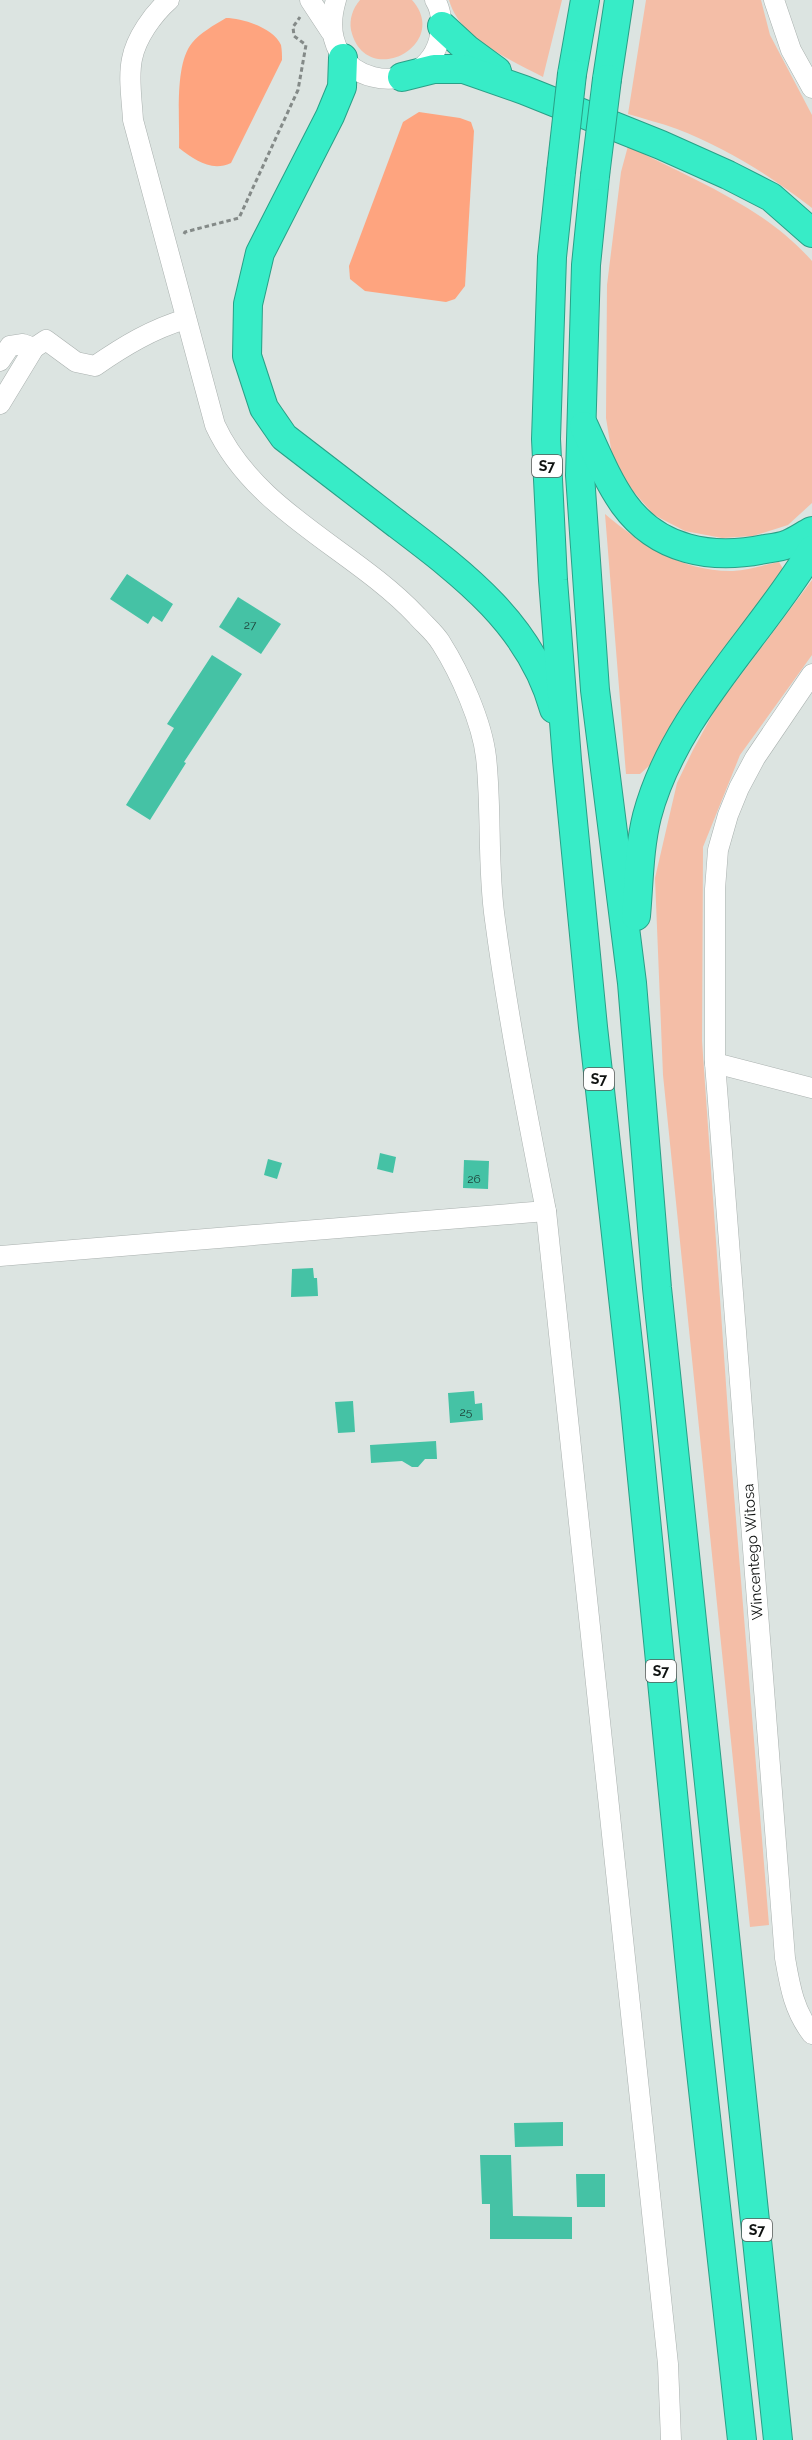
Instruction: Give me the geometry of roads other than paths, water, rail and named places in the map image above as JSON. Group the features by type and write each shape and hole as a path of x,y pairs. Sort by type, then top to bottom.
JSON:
{"highway":[{"name":"S7","path":"585,0 572,74 552,257 546,439 548,510 567,760 593,1027 633,1385 696,2027 742,2440"},
{"name":"S7","path":"619,0 595,176 586,265 580,475 595,690 632,983 657,1288 778,2440"},
{"path":"438,8 466,49 524,90"},
{"path":"343,58 342,87 330,116 260,253 252,279 248,304 247,346 255,381 264,408 284,437 461,573 503,615 515,630 547,685 567,760"},
{"path":"402,77 434,69 464,69 524,90 678,152 728,175 771,197 812,233"},
{"path":"580,418 609,480 625,505 641,523 660,537 689,549 712,554 740,554 787,545 812,531"},
{"path":"632,983 641,850 647,816 660,779 694,715 792,583 812,550"}],"street":[{"path":"168,0 159,8 145,29 132,58 131,92 134,120 214,425 225,448 244,473 280,506 395,594 441,642 468,699 486,755 494,918 523,1093 546,1211 668,2364 672,2440"},
{"path":"331,33 331,16 336,0"},
{"path":"774,0 790,50 812,88"},
{"path":"311,1 343,58 355,69 369,77 385,79 402,77 417,70 430,58 438,43 438,8"},
{"path":"0,404 34,348 46,340 76,362 95,366 163,326 186,320"},
{"path":"0,361 10,346 23,344 34,348"},
{"name":"Wincentego Witosa","path":"812,674 754,758 728,815 718,850 715,890 715,1063 785,1958 792,1998 801,2021 812,2034"},
{"path":"715,1063 812,1088"},
{"path":"0,1256 546,1211"}]}
